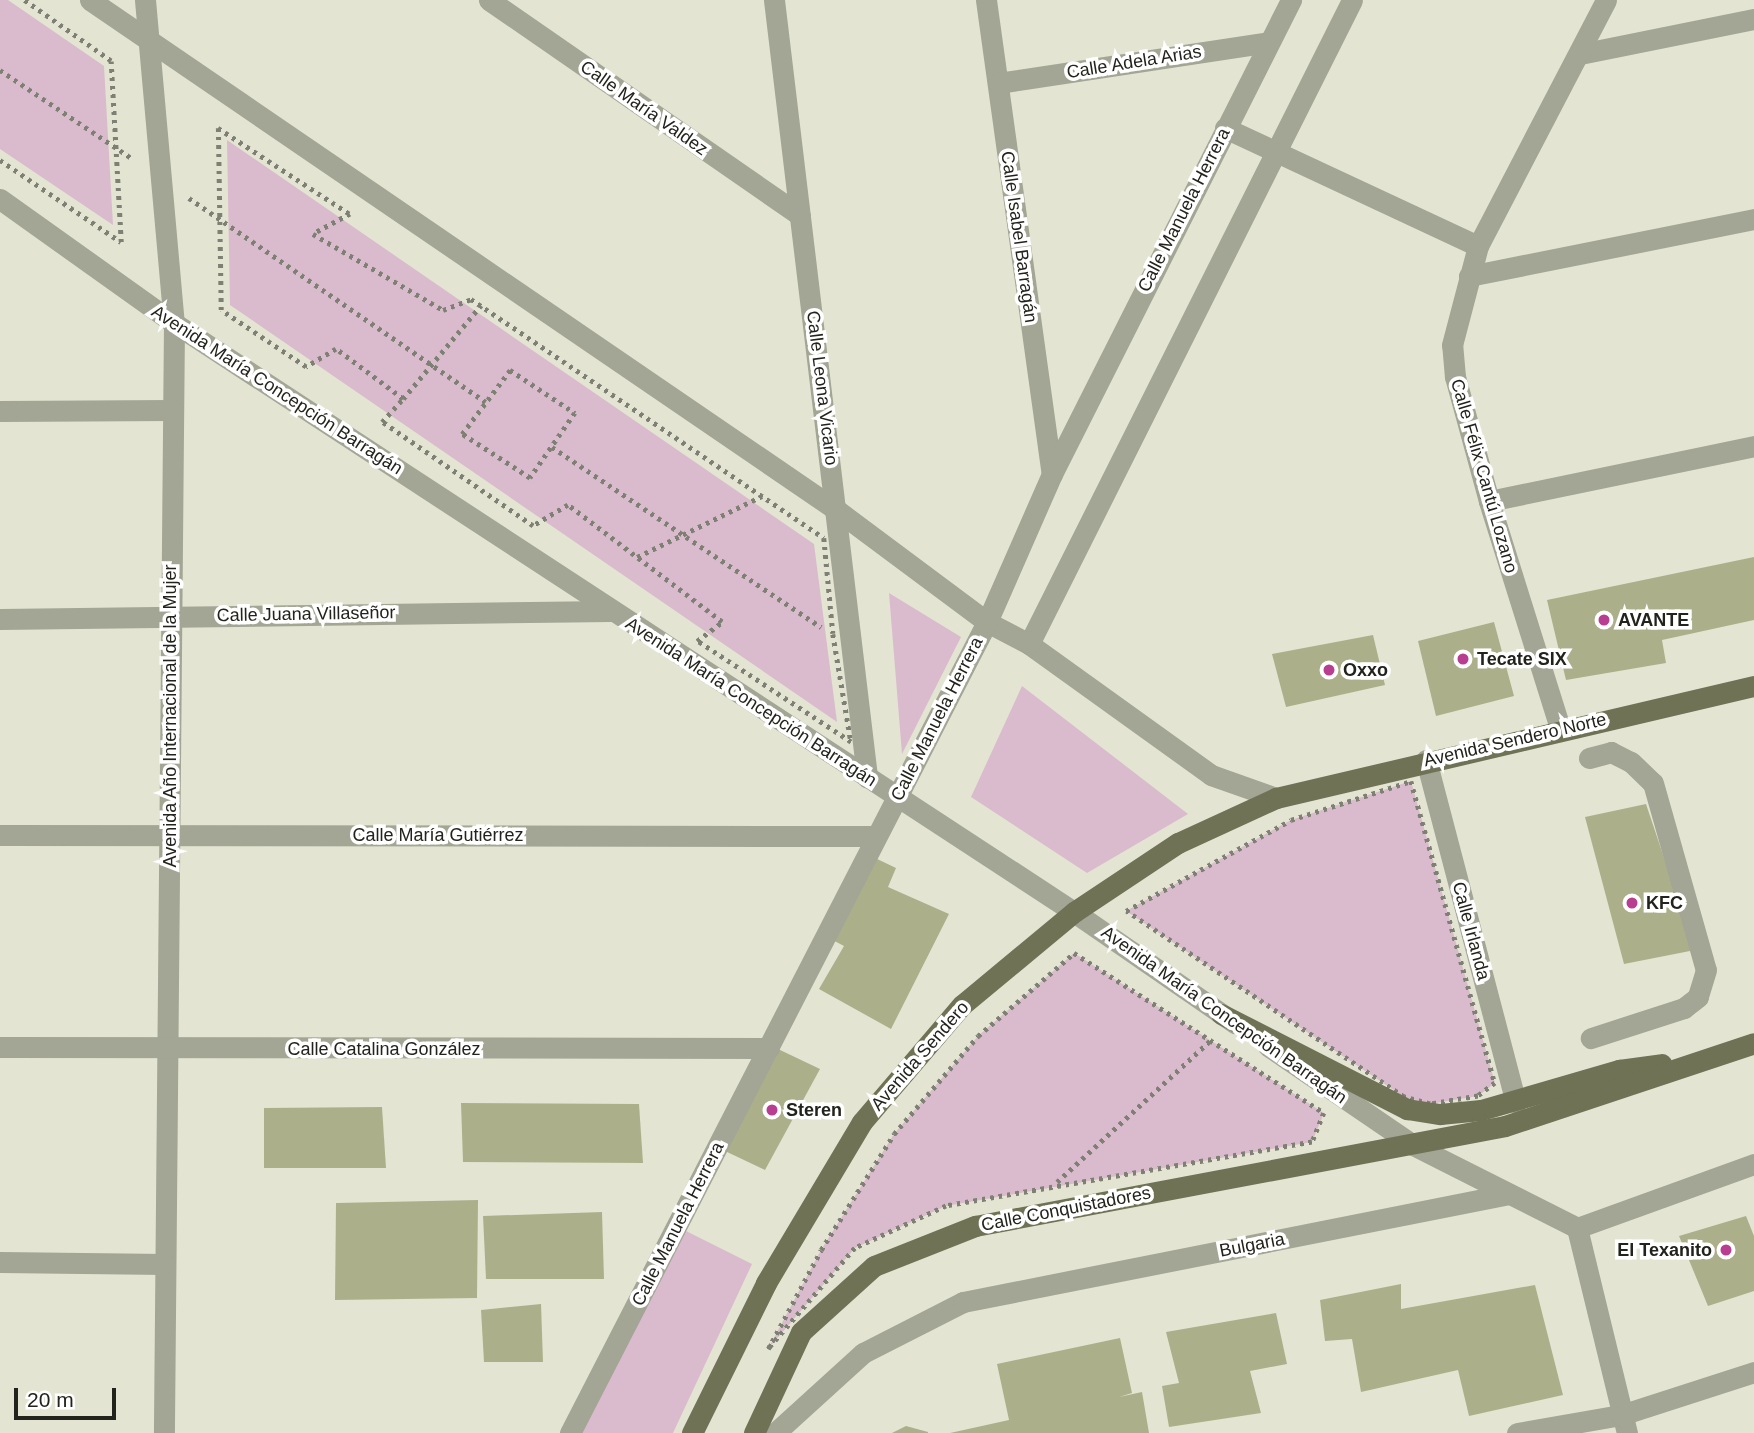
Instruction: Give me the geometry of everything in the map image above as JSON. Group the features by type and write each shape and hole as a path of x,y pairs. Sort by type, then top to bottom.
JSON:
{"main road":[{"name":"Avenida Sendero Norte","path":"1276,798 1426,760 1754,686"},
{"name":"Avenida Sendero","path":"692,1433 766,1283 862,1122 961,1005 1074,912 1178,843 1276,798"},
{"path":"1221,1014 1407,1109 1440,1114 1516,1101 1619,1070 1712,1058"},
{"path":"1413,1145 1516,1122 1754,1043"},
{"name":"Calle Conquistadores","path":"763,1428 801,1332 874,1266 975,1226 1413,1145"}],"street":[{"path":"90,0 838,511 987,622 1029,644 1211,775 1276,798"},
{"name":"Avenida Año Internacional de la Mujer","path":"145,0 174,323 169,835 171,1049 164,1433"},
{"name":"Calle María Valdez","path":"489,0 800,215"},
{"name":"Calle Leona Vicario","path":"774,0 838,511 867,777"},
{"name":"Calle Isabel Barragán","path":"986,0 1052,474"},
{"name":"Calle Manuela Herrera","path":"570,1433 987,622 1052,474 1291,0"},
{"path":"1029,644 1273,150 1352,0"},
{"name":"Calle Félix Cantú Lozano","path":"1560,729 1489,501 1455,377 1452,345 1478,246 1606,0"},
{"path":"1580,54 1754,19"},
{"name":"Calle Adela Arias","path":"998,83 1269,42"},
{"path":"1225,128 1478,246"},
{"name":"Avenida María Concepción Barragán","path":"0,199 174,323 1074,912 1413,1145 1508,1194"},
{"path":"1469,276 1754,219"},
{"path":"0,411 172,410"},
{"path":"1489,501 1754,446"},
{"name":"Calle Juana Villaseñor","path":"0,619 612,611"},
{"path":"1589,758 1611,752 1631,762 1653,783 1706,970 1698,997 1684,1008 1591,1038"},
{"name":"Calle Irlanda","path":"1426,760 1516,1101"},
{"name":"Calle María Gutiérrez","path":"0,835 876,836"},
{"name":"Calle Catalina González","path":"0,1047 769,1048"},
{"path":"1508,1194 1577,1228 1754,1164"},
{"name":"Bulgaria","path":"763,1428 863,1353 963,1302 1508,1194"},
{"path":"1577,1228 1624,1424"},
{"path":"0,1262 165,1264"},
{"path":"1517,1433 1624,1424 1754,1372"}],"path":[{"path":"0,160 121,242 111,61 24,0"},
{"path":"0,70 162,178 486,402"},
{"path":"403,399 336,349 306,367 221,310 218,128 350,214 313,234 443,310 471,299 481,305 824,538 833,634 851,742 697,641 722,622 568,505 533,526 382,422 403,399 481,305"},
{"path":"510,370 575,413 530,478 462,435 486,402 510,370"},
{"path":"552,447 853,649"},
{"path":"637,557 685,536 762,496"},
{"path":"1411,780 1495,1083 1478,1096 1430,1104 1404,1097 1126,911 1291,820 1411,780"},
{"path":"1074,953 1324,1113 1312,1142 1051,1187 946,1206 855,1248 768,1349 821,1250 894,1134 978,1036 1074,953"},
{"path":"1051,1187 1211,1040"}],"shaded area":[{"path":"0,0 8,0 104,66 113,225 0,149"},
{"path":"227,140 814,544 837,722 230,305"},
{"path":"889,593 961,637 902,754"},
{"path":"1022,686 1188,814 1087,873 971,797"},
{"path":"1411,781 1495,1083 1478,1096 1430,1104 1404,1097 1126,911 1291,820"},
{"path":"1074,953 1324,1113 1312,1142 946,1206 855,1248 768,1349 821,1250 894,1134 978,1036"},
{"path":"684,1230 752,1264 673,1433 576,1433"}],"building":[{"path":"1754,557 1754,620 1662,640 1666,663 1566,680 1547,600"},
{"name":"Tecate SIX","path":"1494,622 1514,696 1436,716 1418,641"},
{"name":"Oxxo","path":"1373,635 1385,685 1286,707 1272,654"},
{"path":"1646,804 1695,950 1624,964 1585,817"},
{"path":"873,857 896,868 888,887 949,914 891,1029 819,989 844,946 827,937"},
{"name":"Steren","path":"778,1049 820,1069 765,1170 725,1151"},
{"path":"461,1103 639,1104 643,1163 463,1162"},
{"path":"382,1107 386,1168 264,1168 264,1108"},
{"path":"478,1200 477,1298 335,1300 336,1203"},
{"path":"602,1212 604,1279 486,1279 483,1216"},
{"path":"1746,1216 1754,1236 1754,1291 1708,1306 1679,1236"},
{"path":"1401,1284 1401,1309 1535,1285 1563,1395 1469,1416 1458,1370 1361,1392 1352,1339 1325,1341 1320,1300"},
{"path":"541,1304 543,1362 484,1362 481,1310"},
{"path":"1276,1313 1287,1364 1250,1371 1261,1413 1169,1427 1162,1386 1179,1383 1166,1332"},
{"path":"1120,1338 1132,1393 1119,1397 1142,1392 1149,1433 950,1433 1009,1420 997,1364"},
{"path":"906,1426 928,1432 928,1433 892,1433"}],"place":[{"name":"AVANTE","path":"1604,620"},
{"name":"Tecate SIX","path":"1463,659"},
{"name":"Oxxo","path":"1329,670"},
{"name":"KFC","path":"1632,903"},
{"name":"Steren","path":"772,1110"},
{"name":"El Texanito","path":"1726,1250"}]}
